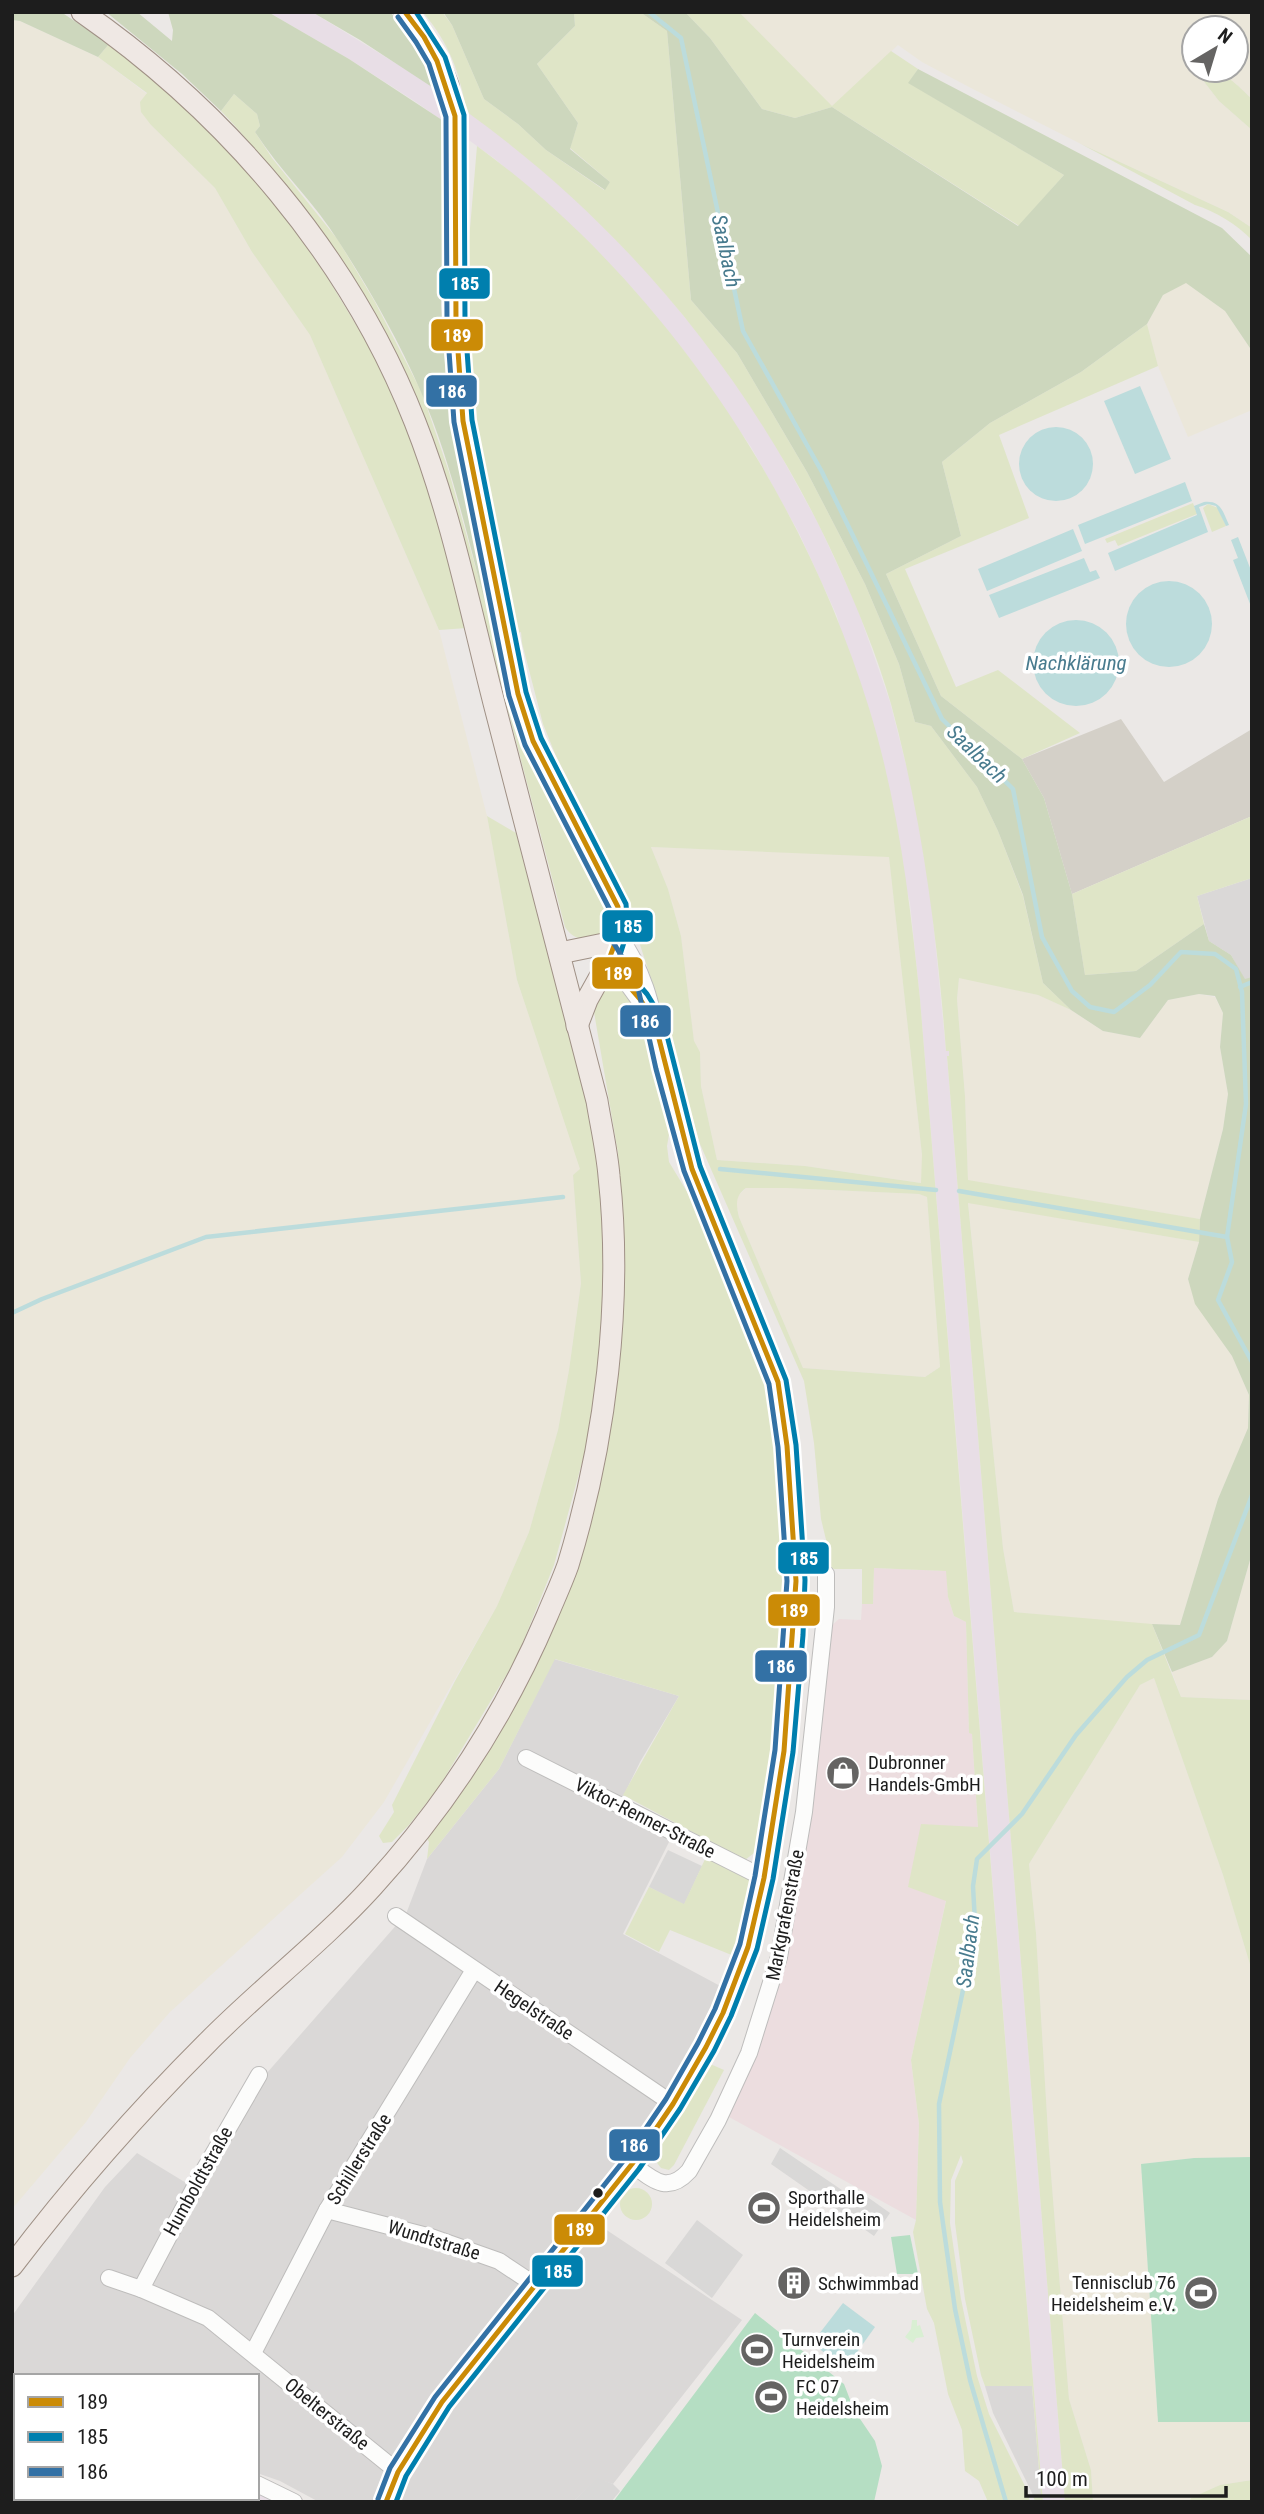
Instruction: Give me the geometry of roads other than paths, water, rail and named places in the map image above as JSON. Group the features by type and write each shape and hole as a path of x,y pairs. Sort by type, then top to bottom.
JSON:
{"main road":[{"path":"12,2266 118,2135 209,2040 372,1887 415,1836 486,1737 528,1659 567,1567 588,1486 604,1396 612,1318 613,1228 609,1175 597,1101 452,531 416,423 364,316 335,270 286,203 234,142 174,83 82,12"},
{"path":"404,12 437,58 448,85"},
{"path":"456,143 456,323 463,421 518,694 533,741 618,907 620,917 618,935 608,962 587,1000 577,1026"},
{"path":"560,953 604,944 618,935"},
{"path":"566,976 608,962"}],"street":[{"name":"Markgrafenstraße","path":"386,2502 398,2472 442,2402 486,2343 632,2164 673,2104 706,2047 723,2012 748,1947 764,1878 784,1751 796,1581 787,1446 778,1382 692,1169 646,985 635,961 618,935"},
{"path":"608,962 640,999 655,1023"},
{"name":"Markgrafenstraße","path":"632,2164 655,2182 664,2184 682,2179 732,2090 765,2008 787,1919 804,1812 826,1607 826,1574"},
{"name":"Viktor-Renner-Straße","path":"526,1758 764,1878"},
{"name":"Hegelstraße","path":"396,1916 673,2104"},
{"name":"Schillerstraße","path":"253,2353 327,2210 474,1970"},
{"name":"Humboldtstraße","path":"141,2289 200,2177 259,2075"},
{"name":"Wundtstraße","path":"327,2210 431,2237 499,2261 535,2286"},
{"name":"Obelterstraße","path":"109,2278 208,2318 398,2472"},
{"path":"259,2485 294,2502"}],"water":[{"path":"1140,386 1171,459 1135,474 1104,401"},
{"path":"1049,427 1063,427 1077,433 1087,443 1093,464 1087,485 1077,495 1063,501 1049,501 1035,495 1025,485 1019,471 1019,457 1025,443 1035,433"},
{"path":"1185,482 1192,501 1085,544 1078,525"},
{"path":"1204,502 1218,505 1229,525 1226,526 1216,506 1208,504 1199,507 1208,532 1115,571 1108,553 1197,515 1194,506"},
{"path":"1073,529 1082,551 987,591 978,569"},
{"path":"1238,537 1252,573 1252,609 1233,560 1238,558 1231,540"},
{"path":"1084,558 1090,572 1096,570 1100,578 999,618 989,595"},
{"name":"Nachklärung","path":"1169,581 1193,588 1205,600 1212,624 1205,648 1193,660 1169,667 1145,660 1133,648 1126,624 1133,600 1145,588"},
{"name":"Nachklärung","path":"1076,620 1100,627 1112,639 1119,663 1112,687 1100,699 1076,706 1052,699 1040,687 1033,663 1040,639 1052,627"},
{"path":"843,2303 875,2327 845,2369 812,2343"}],"waterway":[{"name":"Saalbach","path":"649,12 681,38 743,331 822,472 942,719 1013,789 1042,937 1072,991 1090,1007 1114,1012 1150,985 1181,952 1215,954 1236,969 1242,992 1246,1104 1227,1237 1232,1262 1218,1300 1252,1362"},
{"path":"1240,987 1252,982"},
{"path":"720,1169 936,1190"},
{"path":"959,1191 1227,1237"},
{"path":"12,1313 206,1237 563,1197"},
{"name":"Saalbach","path":"1006,2502 970,2380 955,2309 940,2202 939,2104 970,1957 975,1922 973,1886 977,1859 1022,1814 1076,1735 1127,1677 1147,1660 1199,1635 1252,1495"}],"place":[{"name":"Dubronner Handels-GmbH","path":"843,1773"},
{"name":"Sporthalle Heidelsheim","path":"764,2208"},
{"name":"Schwimmbad","path":"794,2283"},
{"name":"Tennisclub 76 Heidelsheim e.V.","path":"1201,2293"},
{"name":"Turnverein Heidelsheim","path":"757,2350"},
{"name":"FC 07 Heidelsheim","path":"771,2397"}]}
